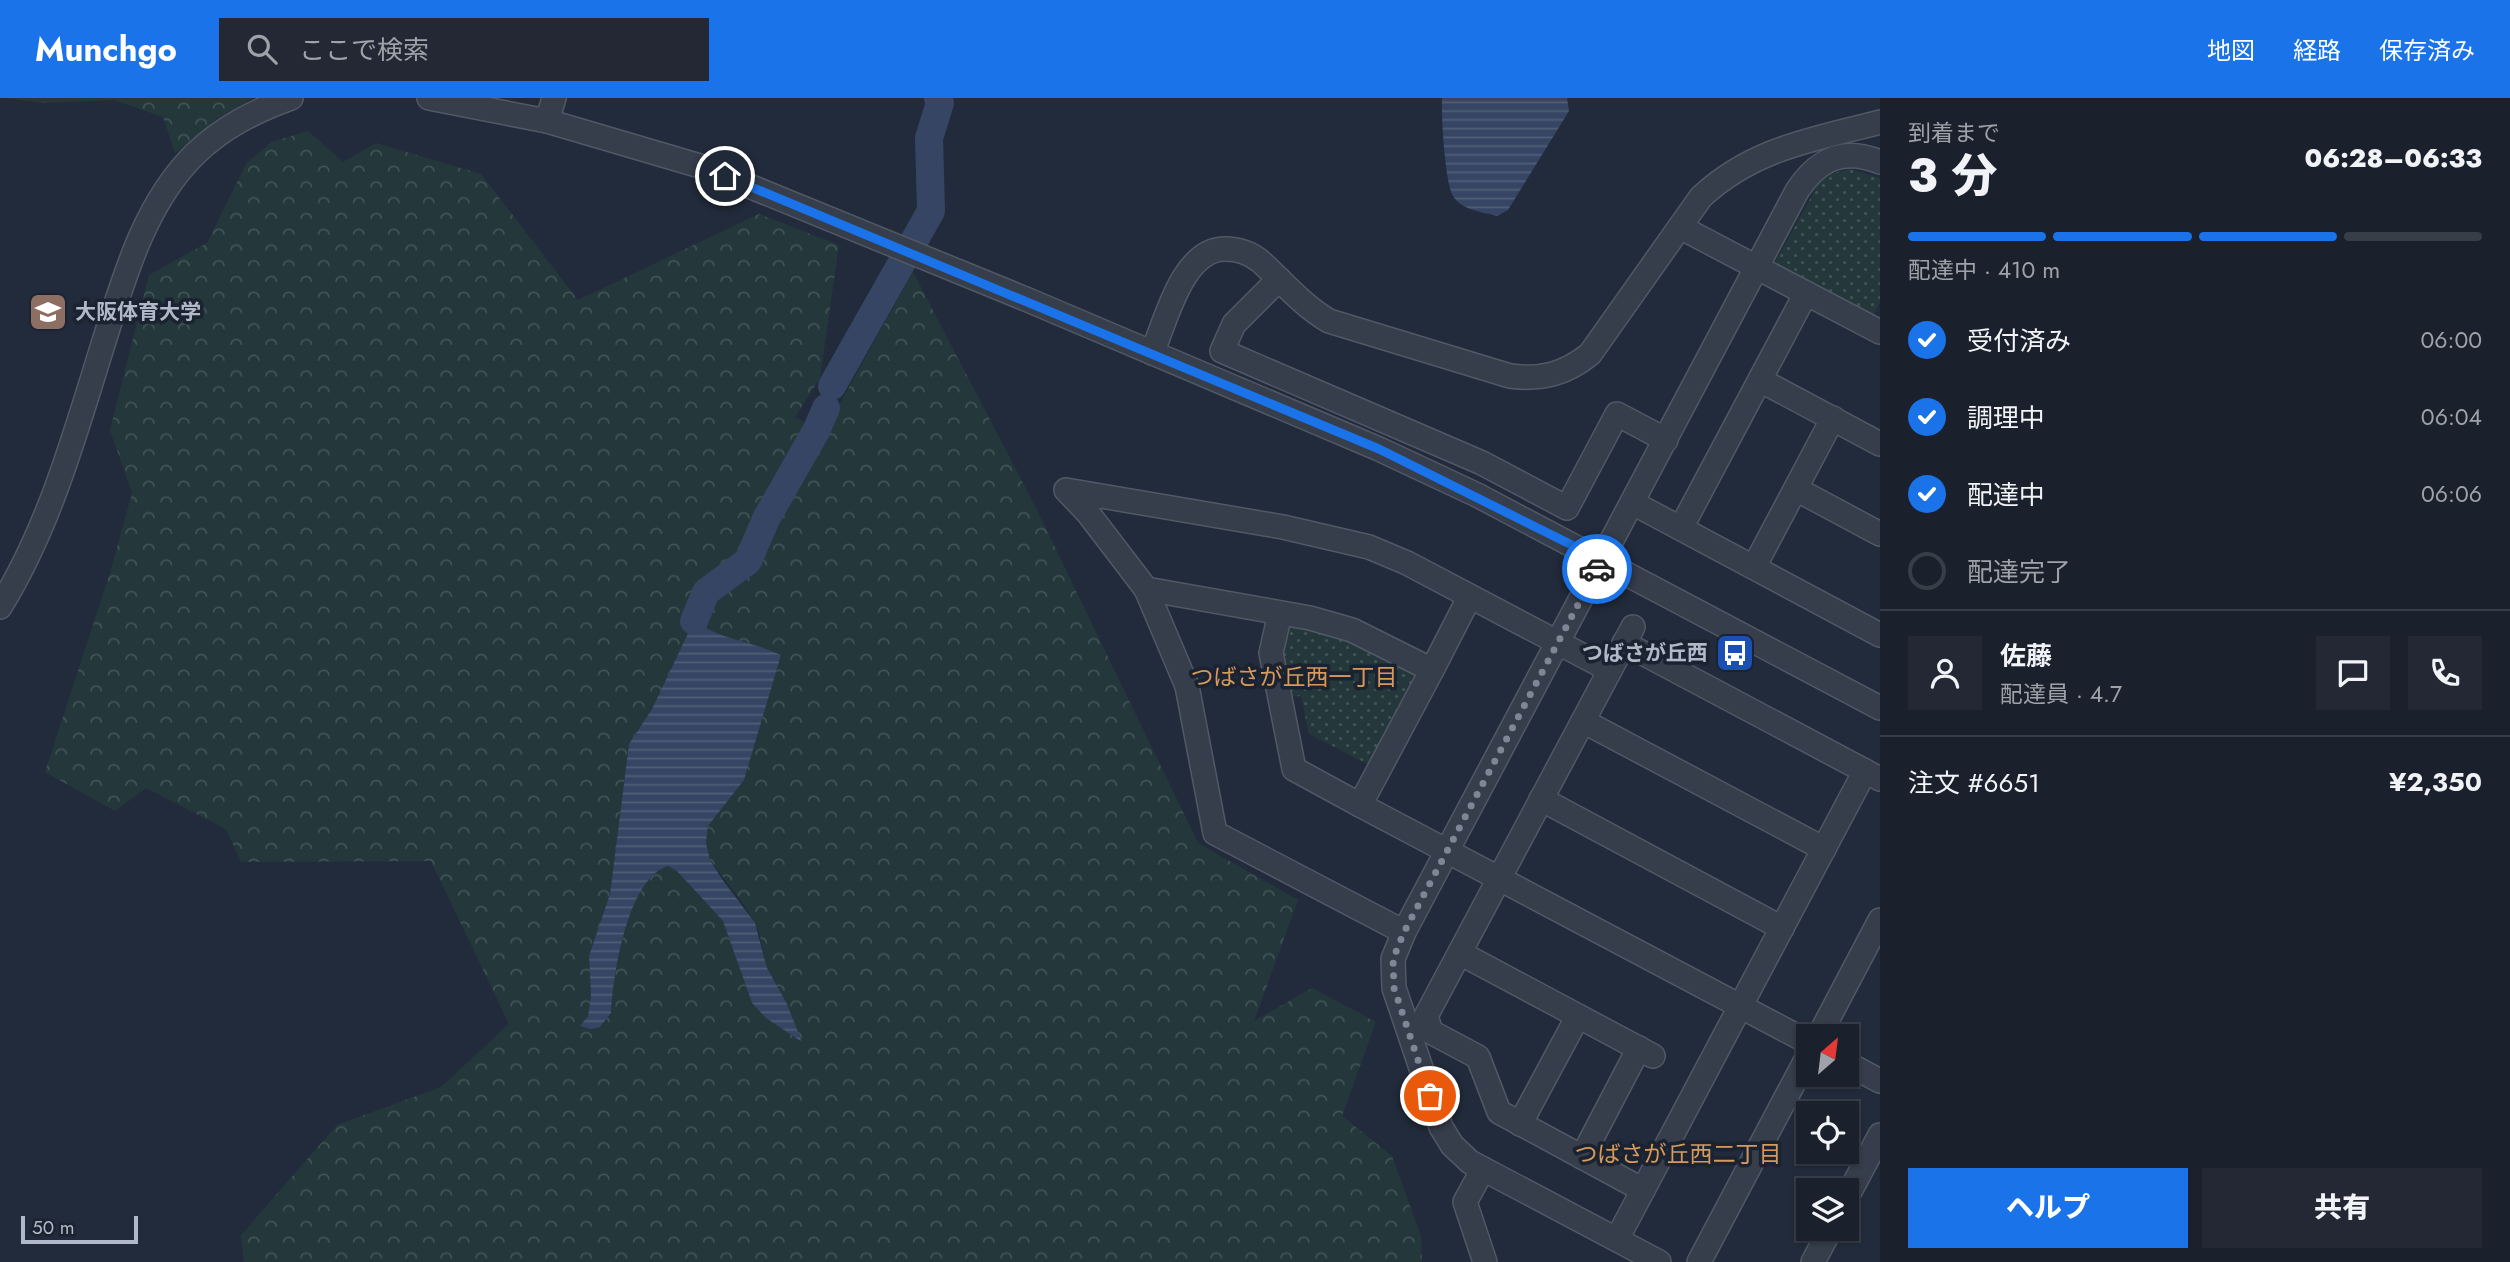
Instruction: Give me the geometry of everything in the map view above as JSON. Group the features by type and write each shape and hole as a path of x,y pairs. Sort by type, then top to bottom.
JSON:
{"street":[{"path":"0,607 52,501 119,294 146,227 170,186 194,155 225,129 247,116 291,98"},
{"path":"429,98 547,121 700,166 1028,300 1379,449 1602,560 1880,708"},
{"path":"547,121 554,98"},
{"path":"1152,354 1185,274 1194,261 1206,253 1224,249 1246,252 1279,279 1307,308 1329,321 1510,376 1533,379 1575,366 1590,354 1701,197 1723,177 1772,150 1880,122"},
{"path":"1659,1262 1483,1169 1452,1146 1430,1096 1394,988 1393,959 1404,932 1797,191 1818,164 1844,155 1880,162"},
{"path":"1680,227 1806,293 1878,326"},
{"path":"1279,279 1234,324 1222,351 1482,463 1567,508 1617,414 1666,440"},
{"path":"1681,528 1806,293"},
{"path":"1760,380 1880,444"},
{"path":"1754,568 1833,418"},
{"path":"1796,489 1880,534"},
{"path":"1404,932 1215,834 1187,686 1146,589 1088,513 1066,490 1283,527 1369,547 1407,563 1610,670"},
{"path":"1633,503 1880,635"},
{"path":"1146,589 1280,613 1352,630 1432,670"},
{"path":"1360,805 1470,596"},
{"path":"1280,613 1271,653 1294,769 1796,1036"},
{"path":"1617,1240 1824,849 1872,775 1629,635 1426,1016 1431,1032 1478,1057 1499,1112 1643,1189"},
{"path":"1583,722 1824,849"},
{"path":"1541,799 1782,928"},
{"path":"1825,1024 1880,921"},
{"path":"1460,953 1646,1052 1582,1157"},
{"path":"1520,1124 1578,1016"},
{"path":"1859,1070 1880,1081"},
{"path":"1699,1262 1796,1079"},
{"path":"1857,1178 1880,1135"},
{"path":"1483,1169 1465,1202 1485,1262"},
{"path":"1813,1262 1824,1241"}],"green space":[{"path":"6,98 253,98 215,120 175,153 163,117 115,100 43,103"},
{"path":"308,131 343,162 376,143 481,174 578,300 759,214 839,245 820,378 795,417 823,434 913,272 1036,508 1198,843 1298,900 1254,1021 1312,988 1376,1022 1342,1116 1392,1156 1421,1236 1422,1262 244,1262 241,1235 337,1125 441,1087 509,1024 431,861 241,862 226,829 146,788 115,811 45,772 110,573 132,493 110,430 149,275 207,243 246,164 271,142","holes":["694,622 781,655 744,780 708,826 706,843 710,860 745,906 759,932 767,968 787,1004 801,1041 752,1003 723,921 677,871 668,866 654,874 632,908 619,954 611,1013 600,1027 581,1025 588,1016 591,994 589,956 610,894 629,744 652,709"]},
{"path":"1850,169 1880,178 1880,302 1874,314 1867,316 1779,270 1776,261 1820,181 1827,175"},
{"path":"1294,622 1331,630 1414,670 1418,681 1373,767 1309,734 1301,696 1287,697 1279,658 1284,628"}],"water":[{"path":"1442,98 1567,98 1569,111 1508,210 1497,216 1467,207 1453,196 1446,164"},
{"path":"694,621 715,632 781,655 744,780 708,826 706,843 710,860 755,923 767,968 787,1004 802,1042 766,1018 752,1003 723,921 677,871 668,866 654,874 632,908 619,954 611,1013 600,1027 591,1029 580,1026 588,1016 591,995 589,956 610,894 629,744 652,709"}],"waterway":[{"path":"832,386 931,211 929,138 940,103 938,98"},
{"path":"694,621 706,592 748,561 766,519 816,431 826,408"}],"way so far":[{"path":"1430,1096 1394,988 1393,959 1404,932 1597,569"}],"place":[{"name":"大阪体育大学","path":"48,312"},
{"name":"つばさが丘西","path":"1735,653"}],"district":[{"name":"つばさが丘西一丁目","path":"1294,677"},
{"name":"つばさが丘西二丁目","path":"1678,1154"}],"route":[{"path":"725,176 1379,449 1477,495 1602,560 1597,569"}]}
